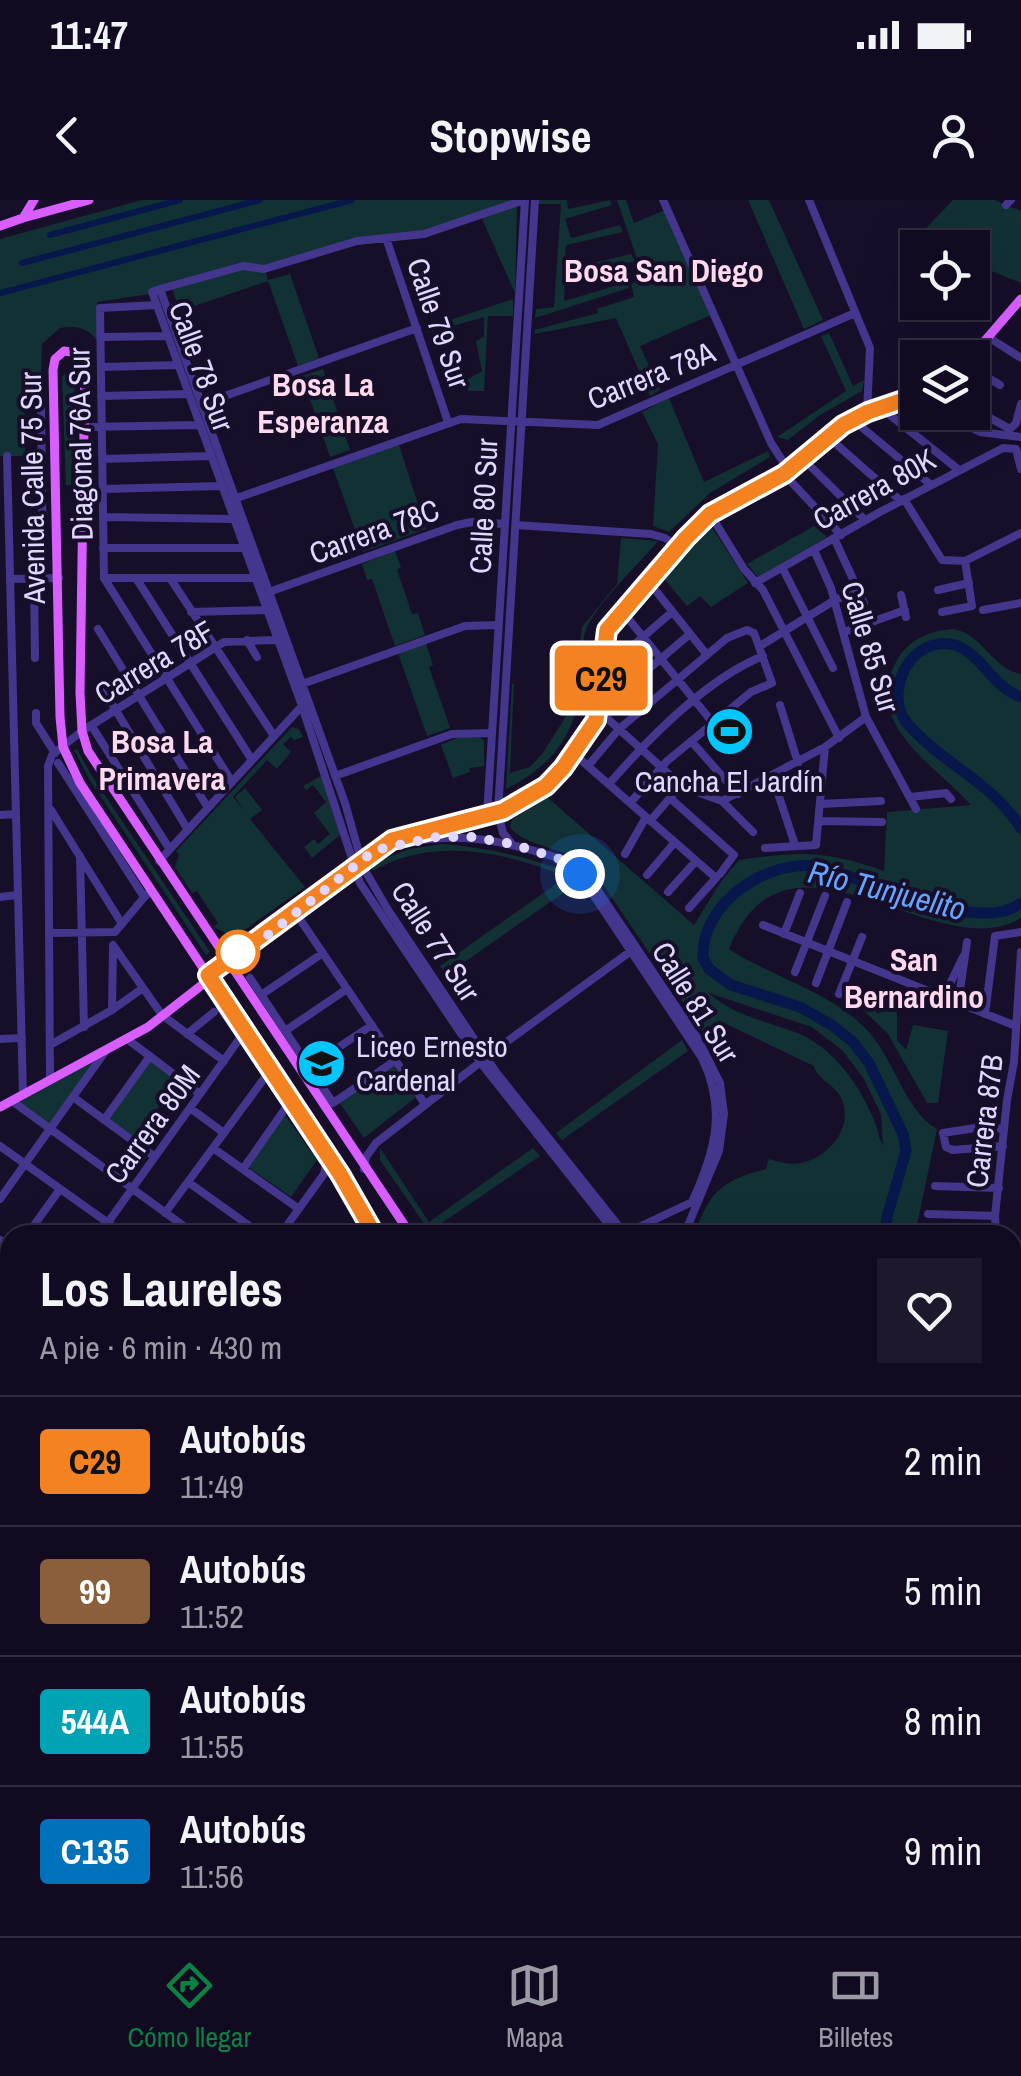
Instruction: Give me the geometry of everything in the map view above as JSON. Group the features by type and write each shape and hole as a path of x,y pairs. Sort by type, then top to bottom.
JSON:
{"main road":[{"path":"19,219 34,200"},
{"path":"0,222 89,200"},
{"path":"985,340 1021,300"},
{"name":"Avenida Calle 75 Sur","path":"369,1225 328,1155 220,1006 210,976 147,894 59,754 53,368 58,355 66,350 79,354 85,364 86,728 98,770 403,1225"},
{"path":"228,963 375,850 404,835 498,812 546,786 574,754 599,711 606,633 678,546 710,514 786,472 852,419 900,401"},
{"path":"162,1015 173,1002 296,912"},
{"path":"239,980 245,952"},
{"path":"0,1107 127,1039 210,976"},
{"path":"193,992 212,992 220,1006"}],"street":[{"path":"160,289 243,266 262,269 357,241 424,234 524,200"},
{"name":"Calle 80 Sur","path":"486,815 524,200"},
{"name":"Calle 80 Sur","path":"498,812 536,200"},
{"path":"663,200 771,443 786,472 838,537 864,602"},
{"path":"809,200 871,356 868,412"},
{"name":"Calle 79 Sur","path":"386,238 448,422"},
{"name":"Calle 78 Sur","path":"358,862 265,610 265,594 254,578 243,548 231,500 221,486 156,306 152,292 160,289 202,404 231,500 335,776 358,862"},
{"name":"Diagonal 76A Sur","path":"104,578 100,308 156,306"},
{"name":"Carrera 78A","path":"231,500 448,422 468,418 594,426 855,312"},
{"path":"202,404 416,328"},
{"path":"101,337 168,336"},
{"path":"988,337 1021,358"},
{"path":"101,367 178,365"},
{"path":"990,379 1000,385"},
{"path":"102,396 188,394"},
{"path":"35,658 41,399"},
{"path":"990,419 1004,428 1015,426 1021,404"},
{"path":"880,406 959,470"},
{"path":"852,419 931,485"},
{"path":"84,427 199,424"},
{"path":"976,430 1018,437"},
{"path":"980,432 995,452"},
{"path":"828,437 902,500 938,557 948,562 965,560 1021,533"},
{"name":"Carrera 80K","path":"755,583 865,520 1008,446 1017,451 1021,469"},
{"path":"8,456 4,482 5,569 10,580 12,624 23,1095"},
{"path":"102,459 210,456"},
{"path":"804,458 865,520"},
{"path":"102,488 221,486"},
{"path":"710,514 763,590 839,738"},
{"path":"103,517 233,518"},
{"name":"Carrera 78C","path":"265,594 465,522 504,524"},
{"path":"516,525 651,534 678,546"},
{"path":"103,548 243,548"},
{"name":"Calle 85 Sur","path":"814,550 835,600 866,717 916,809"},
{"path":"942,612 972,606 965,560"},
{"path":"783,569 833,668"},
{"path":"10,580 58,578"},
{"path":"104,578 254,578"},
{"path":"104,578 232,782"},
{"path":"136,578 252,760"},
{"path":"170,578 274,736"},
{"path":"648,581 707,655"},
{"path":"938,590 969,582"},
{"path":"760,646 858,590"},
{"path":"844,632 906,614 902,595"},
{"path":"0,596 11,596"},
{"path":"983,610 1021,603"},
{"path":"192,612 265,610"},
{"path":"622,611 713,724"},
{"path":"601,673 672,612"},
{"path":"0,624 12,624"},
{"path":"302,684 465,626 498,625"},
{"path":"98,629 208,808"},
{"path":"588,766 619,729 676,680 728,638 751,630 772,683 751,692 691,742 630,802"},
{"path":"690,634 599,711 682,785 722,802 752,832"},
{"name":"Carrera 78F","path":"59,754 86,728 226,640 276,640"},
{"path":"247,640 257,657"},
{"path":"609,784 640,748 695,702 740,665 763,656"},
{"path":"0,678 13,677"},
{"path":"100,684 188,830"},
{"path":"780,705 798,763"},
{"path":"159,861 302,706"},
{"path":"36,714 36,724 147,894 115,932 112,1010"},
{"path":"722,802 825,748 866,717"},
{"path":"86,728 167,845"},
{"path":"335,776 452,734 492,733"},
{"path":"691,742 738,794"},
{"path":"765,848 816,845 825,748"},
{"path":"50,1080 48,766 59,754"},
{"path":"574,754 718,876"},
{"path":"0,758 15,757"},
{"path":"772,775 796,845"},
{"path":"625,854 648,819 682,785"},
{"path":"910,797 946,793 951,799"},
{"path":"670,798 734,855 689,908"},
{"path":"821,804 881,801"},
{"path":"48,806 122,924"},
{"path":"498,812 503,832 512,844"},
{"path":"0,815 16,814"},
{"path":"819,821 882,822"},
{"path":"375,850 454,836 512,844 574,865"},
{"path":"647,876 675,842"},
{"path":"80,856 84,1027"},
{"path":"668,892 696,861"},
{"name":"Calle 77 Sur","path":"358,862 370,898 483,1060 613,1225"},
{"name":"Calle 81 Sur","path":"574,865 702,1058 715,1091 715,1143 694,1198 688,1206 650,1225"},
{"name":"Calle 81 Sur","path":"574,865 586,873 698,1039 720,1083 724,1114 719,1151 688,1225"},
{"path":"784,934 800,893"},
{"path":"0,896 18,896"},
{"path":"795,972 825,896"},
{"path":"816,983 847,902"},
{"path":"296,912 426,1104"},
{"path":"763,925 1016,1026"},
{"path":"49,933 115,932"},
{"path":"985,1014 995,936 1021,932"},
{"path":"839,994 862,937"},
{"path":"958,1004 966,942"},
{"path":"113,945 162,1015 224,1061"},
{"path":"364,1169 368,1152 376,1143 631,951"},
{"name":"Carrera 87B","path":"995,1225 1019,1012 1021,952"},
{"path":"261,995 323,953"},
{"path":"944,998 965,954"},
{"path":"250,978 333,1102 396,1060"},
{"path":"50,1045 143,988"},
{"path":"285,1031 348,989"},
{"path":"188,1034 220,1006 286,1108 243,1169"},
{"path":"309,1066 372,1025"},
{"path":"0,1039 22,1038"},
{"name":"Carrera 80M","path":"108,1223 240,1038"},
{"path":"127,1039 200,1094"},
{"path":"0,1199 106,1050"},
{"path":"104,1120 150,1056"},
{"path":"165,1212 266,1076"},
{"path":"73,1097 155,1158"},
{"path":"12,1101 182,1225"},
{"path":"190,1108 224,1133"},
{"path":"1004,1128 942,1134 946,1147 953,1150 1004,1146"},
{"path":"0,1146 111,1225"},
{"path":"213,1148 298,1210"},
{"path":"287,1225 324,1174 328,1155"},
{"path":"324,1174 340,1174"},
{"path":"188,1182 248,1225"},
{"path":"934,1186 999,1188"},
{"path":"34,1225 60,1189"},
{"path":"928,1214 994,1216"},
{"path":"174,1225 177,1221"}],"green space":[{"path":"142,200 518,200 425,234 367,239 265,270 268,280 290,274 319,358 298,366 268,281 180,311 171,286 144,295 97,302 98,343 87,331 72,327 60,328 42,344 41,373 24,373 25,456 0,456 0,239"},
{"path":"537,200 567,200 568,209 610,200 612,205 565,219 571,238 620,225 623,232 566,245 564,270 631,254 635,261 565,278 564,301 628,282 629,288 535,318 536,309 554,307 561,204 538,204"},
{"path":"617,200 626,200 634,223 665,210 711,315 640,346 660,390 650,396 616,318 535,334 534,330 598,313 597,309 634,297 631,284 644,279"},
{"path":"748,200 769,200 823,320 804,329"},
{"path":"953,200 994,200 1021,211 1021,283 990,271 990,230 924,230"},
{"path":"517,204 515,293 482,219"},
{"path":"513,299 513,316 488,316 484,391 468,391 465,381 482,371 476,341 484,337 484,317 427,333 426,328"},
{"path":"829,333 853,386 864,380 862,391 820,415 788,440 777,437 846,391 821,336"},
{"path":"323,369 350,450 330,457 302,376"},
{"path":"69,370 75,377 71,485 66,485 62,377"},
{"path":"669,398 704,482 768,451 770,457 710,493 669,532 653,526 658,444 642,412"},
{"path":"399,445 426,529 363,552 333,468"},
{"path":"709,523 748,583 711,607 700,596 687,606 661,575"},
{"path":"814,526 827,537 758,577 747,564"},
{"path":"621,538 658,541 588,625 576,711 562,742 540,767 506,789 512,684 510,773 530,767 572,707 582,627 617,584"},
{"path":"395,551 401,567 397,570 412,614 418,613 425,635 395,646 372,579 367,580 362,564"},
{"path":"953,629 963,632 1002,666 1021,674 1021,918 986,928 948,924 824,889 787,890 755,908 729,949 850,1015 875,1039 916,1110 937,1129 917,1225 698,1225 712,1198 728,1183 766,1169 769,1159 801,1163 830,1147 845,1118 840,1096 814,1066 724,1023 706,1036 589,864 523,838 510,826 512,820 547,797 694,925 739,860 813,854 884,871 887,812 971,805 905,739 888,701 889,680 899,657 909,645 929,634","holes":["709,993 812,1027 842,1050 864,1079 881,1114 883,1146 870,1111 834,1058 809,1039 739,1012"]},
{"path":"426,643 433,665 429,667 450,728 427,736 398,653"},
{"path":"292,727 299,729 303,737 291,737 283,744 291,752 277,769 267,760 233,797 243,809 235,797 245,788 262,810 250,819 305,887 239,934 228,934 214,927 218,923 175,867 179,855 176,851"},
{"path":"480,737 484,741 484,766 469,768 470,772 453,778 441,745 457,738"},
{"path":"77,749 210,952 206,955 89,779 74,750"},
{"path":"321,776 340,835 312,858 304,847 314,839 318,844 330,834 314,813 326,802 313,785 306,790 303,786"},
{"path":"443,844 539,862 570,873 567,877 576,884 446,975 440,966 566,877 495,855 444,851 396,860 373,871 371,864 409,849"},
{"path":"859,991 871,997 870,1007 879,1014 884,1001 897,1006 897,1040 906,1050 913,1025 948,1031 938,1103 927,1103 888,1034 854,1001"},
{"path":"682,1040 688,1051 562,1140 556,1133"},
{"path":"151,1059 179,1079 135,1140 107,1119"},
{"path":"95,1060 49,1126 18,1103"},
{"path":"394,1066 415,1098 364,1138 339,1102"},
{"path":"285,1115 317,1160 291,1197 248,1167"},
{"path":"380,1148 429,1222 533,1148 540,1156 439,1225 425,1225 380,1160"}],"waterway":[{"path":"50,235 180,200"},
{"path":"22,263 260,200"},
{"path":"0,293 352,200"},
{"name":"Río Tunjuelito","path":"1021,697 1011,693 964,649 945,643 926,648 911,659 898,696 902,715 920,737 996,798 1021,828"},
{"name":"Río Tunjuelito","path":"886,1225 906,1151 903,1134 869,1063 853,1042 833,1026 800,1007 731,985 709,969 703,958 705,938 725,902 741,888 759,877 800,866 820,866 951,909 1002,911 1021,903"}],"bus line":[{"name":"C29","path":"369,1225 340,1174 208,975 392,840 503,811 553,781 596,720 607,630 686,538 710,514 784,474 843,425 900,400"}],"place":[{"name":"Cancha El Jardín","path":"729,732"},
{"name":"Liceo Ernesto Cardenal","path":"321,1063"}],"district":[{"name":"Bosa San Diego","path":"664,270"},
{"name":"Bosa La Esperanza","path":"323,402"},
{"name":"Bosa La Primavera","path":"162,760"},
{"name":"San Bernardino","path":"914,978"}],"route":[{"path":"238,952 245,952 283,924 375,850 409,842 454,836 488,839 566,861 580,874"}]}
